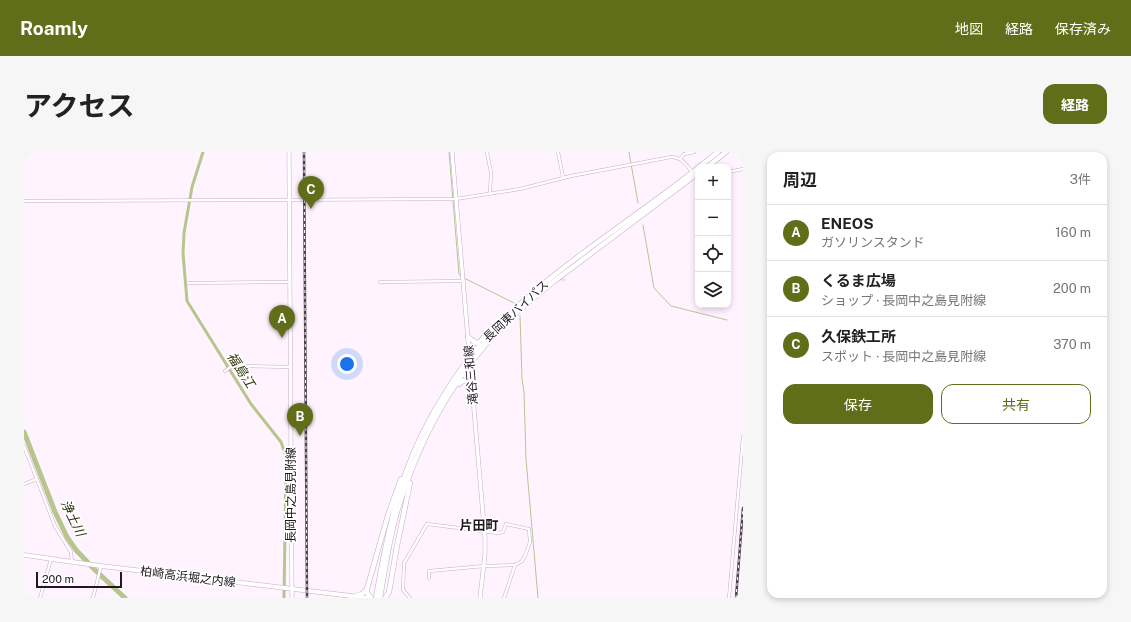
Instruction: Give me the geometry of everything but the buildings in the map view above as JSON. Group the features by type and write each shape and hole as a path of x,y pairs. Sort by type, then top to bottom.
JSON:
{"highway":[{"name":"長岡東バイパス","path":"702,164 718,152"},
{"path":"711,164 726,152"},
{"name":"長岡東バイパス","path":"402,491 417,448 437,406 470,357 505,318 550,279 695,175"},
{"name":"長岡東バイパス","path":"402,491 435,420 471,364 492,338 531,300 695,175"},
{"path":"468,337 474,342 480,342 513,308 530,293 550,279"},
{"path":"418,454 450,397 460,384 464,381 468,381 471,383 473,389"},
{"path":"385,598 389,592 400,532 402,491"},
{"path":"369,598 367,589 372,572 402,491"},
{"path":"380,598 379,592 382,572 402,491"},
{"path":"356,596 362,594 367,589"},
{"path":"376,598 379,592"},
{"path":"389,592 392,598"}],"main road":[{"name":"長岡中之島見附線","path":"289,152 291,367 290,588 292,598"},
{"name":"滝谷三和線","path":"452,152 484,532 484,566 480,598"},
{"name":"柏崎高浜堀之内線","path":"24,556 290,588"},
{"path":"290,588 369,598"}],"street":[{"path":"487,152 491,173 490,193"},
{"path":"558,152 562,177"},
{"path":"680,159 684,154 694,152"},
{"path":"24,201 456,199 520,189 562,177 667,157 676,157 680,159 695,173"},
{"path":"731,171 743,169"},
{"path":"380,282 463,281"},
{"path":"188,283 290,282"},
{"path":"225,371 237,366 291,367"},
{"path":"729,598 743,437"},
{"path":"24,446 55,526 71,552 72,562"},
{"path":"24,484 37,479"},
{"path":"410,598 403,590 404,563 427,524 502,533 506,524 529,529 530,542 525,556 522,561 515,565 430,571 429,578"},
{"path":"40,598 50,559"},
{"path":"504,598 515,565"},
{"path":"93,598 102,566"}],"waterway":[{"name":"福島江","path":"203,152 192,187 184,233 183,253 187,301 251,404 281,442 285,453 284,598"},
{"path":"449,152 459,274 461,277"},
{"path":"629,152 638,203"},
{"path":"643,225 654,288 671,306 727,320"},
{"path":"464,278 514,303"},
{"path":"520,316 526,459 538,598"},
{"name":"浄土川","path":"24,432 55,512 67,537 76,550 94,569 125,598"}],"tunnel":[{"path":"557,278 565,280"}],"railway":[{"path":"304,152 307,598"},
{"path":"736,598 743,508"}],"place":[{"name":"久保鉄工所","path":"311,209"},
{"name":"ENEOS","path":"282,338"},
{"name":"くるま広場","path":"300,436"}],"district":[{"name":"片田町","path":"479,525"}]}
